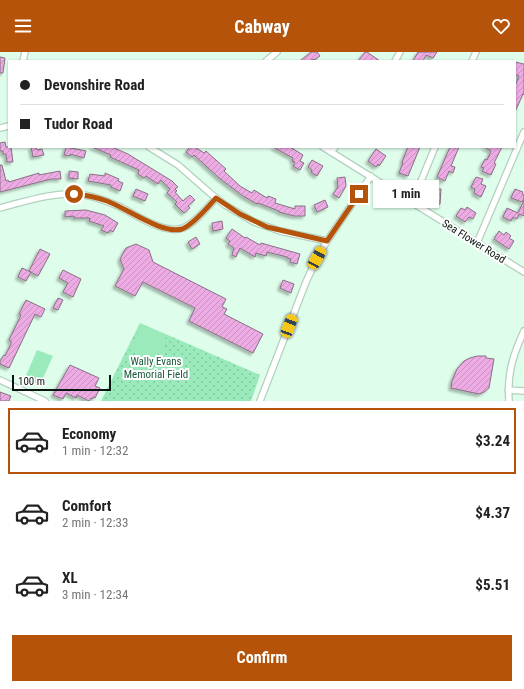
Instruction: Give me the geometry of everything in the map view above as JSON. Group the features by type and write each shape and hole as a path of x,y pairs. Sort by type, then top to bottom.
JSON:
{"street":[{"path":"267,60 277,52"},
{"path":"477,243 524,132"},
{"path":"151,148 178,165 216,198 240,214 267,227 327,241"},
{"path":"412,203 435,148"},
{"name":"Sea Flower Road","path":"333,150 412,203 524,272"},
{"path":"260,401 306,282 327,241 371,176"},
{"path":"0,208 49,196 62,194 83,195 107,201 160,227 175,230 187,226 216,198"},
{"path":"508,401 509,372 514,353 524,330"},
{"path":"0,380 45,401"},
{"path":"508,390 524,390"}],"green space":[{"name":"Wally Evans Memorial Field","path":"140,323 260,375 251,401 101,401"},
{"path":"143,325 166,335 164,352 144,359 129,349"},
{"path":"37,350 53,356 40,385 25,378"}],"building":[{"path":"311,52 317,52 320,56 314,60 301,60"},
{"path":"365,52 367,52 379,60 359,60"},
{"path":"418,52 437,52 433,58 426,55 424,60 414,60"},
{"path":"0,57 5,58 3,73 0,73"},
{"path":"516,62 524,64 524,95 523,94 516,110 516,84 519,76 516,74"},
{"path":"5,142 6,147 11,148 13,162 7,162 6,154 3,154 3,151 0,151 0,143"},
{"path":"31,148 36,148 37,150 42,149 44,155 33,157"},
{"path":"66,148 86,151 84,158 70,154 70,156 64,155"},
{"path":"94,148 114,148 128,154 172,181 178,187 175,189 177,191 175,192 183,201 190,195 195,200 188,206 190,208 184,213 175,204 177,202 167,193 170,189 161,180 158,184 146,176 144,178 138,174 139,170 110,157 111,155"},
{"path":"189,148 196,148 204,153 206,151 226,169 224,171 240,186 252,193 254,190 267,198 268,196 276,199 275,203 295,209 295,206 305,206 305,216 294,216 279,212 258,203 257,204 243,196 218,177 194,155 192,157 186,152"},
{"path":"275,148 292,148 303,155 300,161 304,163 300,170 293,166 295,162 292,161 293,158"},
{"path":"408,148 420,148 408,176 399,173 403,163 402,162"},
{"path":"450,148 459,148 451,166 455,167 453,173 449,171 445,181 437,177"},
{"path":"486,148 502,148 494,163 496,164 491,175 482,171 484,168 481,167 485,159 487,160 491,151"},
{"path":"376,149 386,156 379,166 378,164 376,167 368,161"},
{"path":"312,160 323,166 317,176 311,172 312,170 308,167"},
{"path":"0,165 2,165 6,181 8,180 9,182 39,173 39,175 60,171 61,179 51,179 0,192"},
{"path":"69,171 78,172 78,179 69,178"},
{"path":"105,173 119,179 118,181 123,183 120,191 111,187 111,185 88,181 90,174 105,176"},
{"path":"345,177 346,186 339,198 333,194 338,187 337,178"},
{"path":"476,177 483,179 481,184 486,186 481,197 474,193 475,189 471,187"},
{"path":"136,189 148,194 145,201 133,196"},
{"path":"433,189 441,189 440,204 432,203"},
{"path":"515,189 523,192 522,194 524,195 524,198 522,202 511,198"},
{"path":"325,200 328,207 317,212 314,205"},
{"path":"524,200 524,216 519,214 517,219 513,217 511,221 503,217 507,208 518,213"},
{"path":"467,207 476,213 473,219 469,217 465,222 456,216 461,208 465,210"},
{"path":"86,210 105,215 118,223 113,232 110,230 108,233 101,230 104,226 89,221 90,218 74,218 74,216 65,217 65,211"},
{"path":"222,221 223,229 213,231 212,223"},
{"path":"232,229 245,238 246,237 260,245 261,243 300,254 297,264 290,262 291,259 287,257 267,252 266,256 256,253 255,257 240,248 236,257 232,255 234,248 228,244 230,241 226,238"},
{"path":"499,231 504,235 506,232 511,236 509,238 514,241 509,249 494,239"},
{"path":"196,237 200,244 192,249 188,242"},
{"path":"136,244 149,250 153,262 226,299 222,307 227,309 224,314 263,334 253,353 189,321 195,308 143,282 135,296 115,286 124,269 120,259 126,248"},
{"path":"40,249 50,254 38,276 29,271"},
{"path":"22,268 31,272 26,281 18,277"},
{"path":"63,270 81,279 73,297 63,292 68,283 59,278"},
{"path":"283,280 294,284 291,293 280,288"},
{"path":"58,298 63,300 58,310 53,308"},
{"path":"26,300 45,309 41,317 35,314 9,368 0,364 0,361 4,355 5,356 11,344 11,341 9,340 21,315 19,314"},
{"path":"477,356 486,356 486,358 494,359 489,388 479,394 451,388 457,369 464,361"},
{"path":"70,365 99,378 95,386 100,388 95,398 91,398 89,401 77,395 76,398 66,393 63,399 53,395"},
{"path":"0,392 11,396 9,401 0,401"}],"route":[{"path":"74,194 95,197 107,201 160,227 170,230 179,230 190,224 216,198 254,222 280,231 327,241 359,194"}]}
